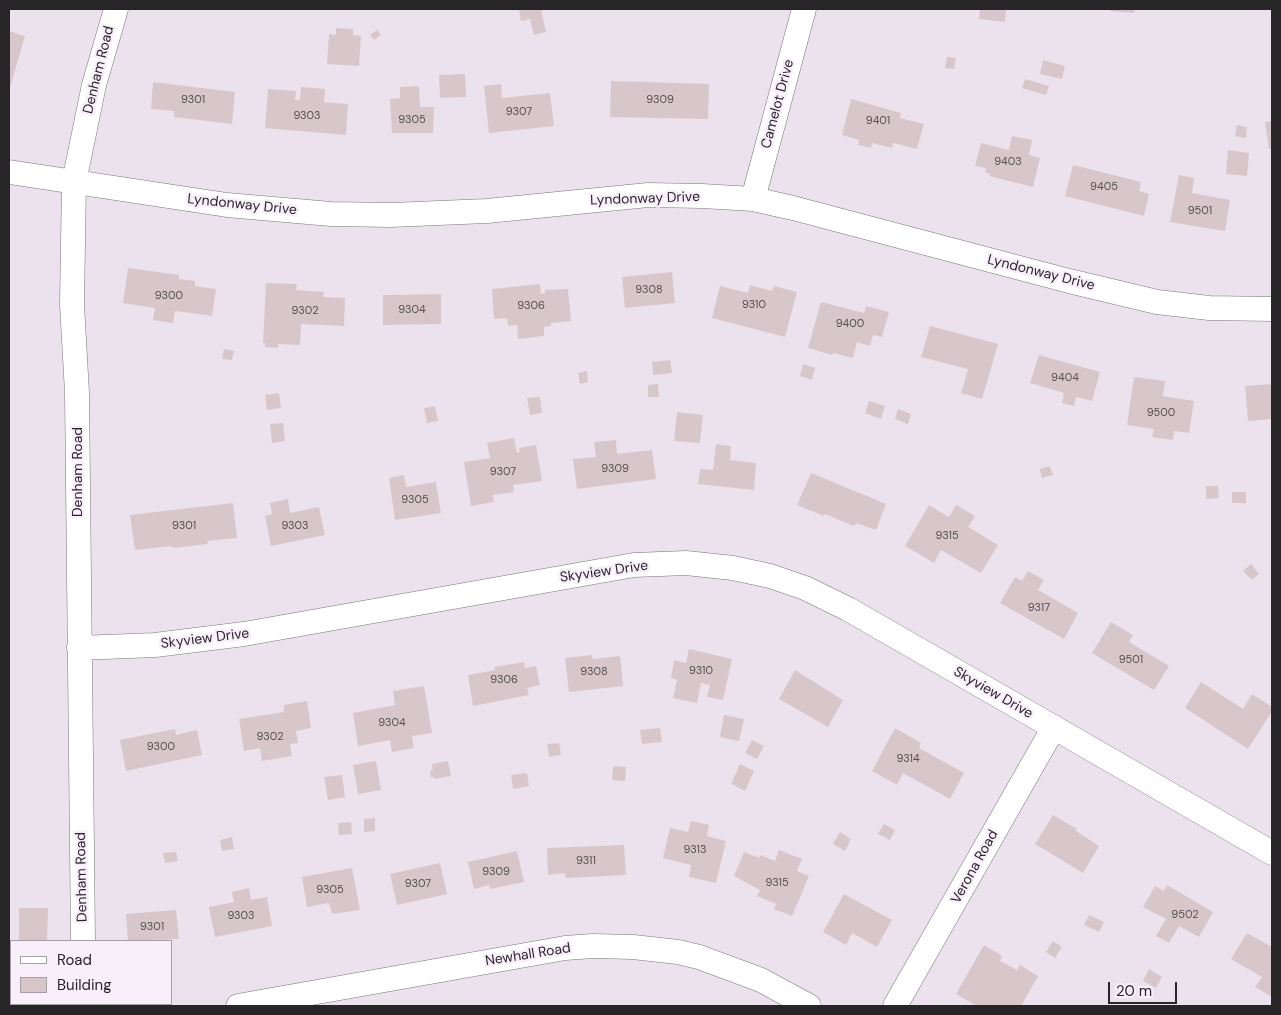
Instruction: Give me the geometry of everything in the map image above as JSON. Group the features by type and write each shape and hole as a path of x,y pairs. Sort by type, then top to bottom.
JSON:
{"street":[{"name":"Denham Road","path":"82,940 77,393 72,304 74,182 94,86 116,9"},
{"name":"Camelot Drive","path":"753,199 804,9"},
{"name":"Lyndonway Drive","path":"9,172 227,205 331,214 391,215 487,211 648,196 702,196 753,199 1157,302 1209,308 1272,309"},
{"name":"Skyview Drive","path":"79,648 155,646 244,634 634,566 695,564 733,568 770,576 805,588 848,609 1272,853"},
{"name":"Verona Road","path":"895,1006 1054,727"},
{"name":"Newhall Road","path":"238,1006 555,950 593,946 634,946 699,957 761,980 809,1006"}],"building":[{"path":"541,9 546,32 534,35 530,19 521,21 519,10"},
{"path":"980,9 1006,9 1005,22 979,19"},
{"path":"1110,9 1135,9 1134,13 1110,11"},
{"path":"336,28 353,29 353,35 361,36 359,66 327,64 329,34 336,35"},
{"path":"377,30 381,35 374,40 370,35"},
{"path":"9,31 25,36 9,91"},
{"path":"947,57 956,58 954,69 945,68"},
{"path":"1043,60 1065,66 1062,79 1040,74"},
{"path":"465,74 466,97 440,98 439,75"},
{"path":"1025,79 1049,86 1046,95 1022,88"},
{"path":"611,81 709,84 708,119 610,117"},
{"path":"153,82 235,92 232,124 174,117 174,111 151,109"},
{"path":"501,84 502,98 550,93 554,126 489,133 484,86"},
{"path":"419,86 420,107 434,107 433,133 392,133 390,99 400,98 400,87"},
{"path":"301,87 325,89 324,102 348,104 346,135 265,128 268,89 296,91 295,100 300,100"},
{"path":"851,99 901,113 900,118 924,124 917,149 893,143 892,148 872,143 871,148 858,145 859,140 842,135"},
{"path":"1272,121 1272,148 1269,149 1265,122"},
{"path":"1237,125 1247,127 1246,138 1235,136"},
{"path":"1012,136 1032,140 1029,155 1040,158 1033,187 989,176 990,174 985,172 986,168 975,166 981,143 1009,150"},
{"path":"1228,150 1249,153 1247,176 1226,174"},
{"path":"1073,165 1141,182 1139,191 1149,194 1144,216 1065,196"},
{"path":"1179,175 1194,178 1192,193 1230,200 1225,231 1170,222"},
{"path":"128,268 179,275 179,279 195,281 195,286 216,289 212,316 175,311 173,323 153,320 155,308 123,303"},
{"path":"672,272 675,303 625,308 622,277"},
{"path":"266,283 297,284 296,290 324,292 323,297 345,298 344,326 301,324 300,345 278,344 278,348 265,347 265,343 263,343"},
{"path":"540,284 541,294 545,293 545,290 568,289 571,321 551,323 551,326 544,327 544,336 518,339 517,325 508,326 507,318 494,319 492,289"},
{"path":"750,285 772,291 774,286 797,292 785,337 712,318 720,286 748,293"},
{"path":"441,294 441,324 383,325 383,295"},
{"path":"821,302 864,313 866,306 889,312 882,337 873,335 870,346 857,342 853,358 833,353 832,355 808,348"},
{"path":"930,326 998,344 982,399 961,393 968,369 921,357"},
{"path":"224,349 234,351 232,360 222,359"},
{"path":"1039,355 1100,372 1092,401 1076,397 1074,406 1062,403 1064,393 1030,383"},
{"path":"670,360 672,373 653,375 652,362"},
{"path":"803,364 815,368 812,380 800,376"},
{"path":"587,371 588,382 580,384 578,373"},
{"path":"1134,377 1165,381 1163,396 1194,401 1189,433 1174,431 1173,440 1152,437 1154,429 1127,425"},
{"path":"658,384 659,397 648,397 648,385"},
{"path":"1272,384 1272,419 1248,421 1245,386"},
{"path":"279,393 281,408 267,410 265,395"},
{"path":"540,397 542,413 530,415 527,398"},
{"path":"869,401 885,406 881,419 865,413"},
{"path":"435,406 438,421 427,423 424,408"},
{"path":"898,409 911,414 908,424 895,419"},
{"path":"677,412 703,415 700,443 674,441"},
{"path":"283,423 285,441 272,443 270,424"},
{"path":"514,438 517,453 520,452 519,448 536,445 542,481 513,485 514,492 493,495 494,502 471,506 464,462 490,458 487,443"},
{"path":"616,440 617,454 652,450 656,479 577,489 573,459 596,457 594,442"},
{"path":"716,444 731,446 730,460 756,463 754,490 698,484 700,469 713,470"},
{"path":"1050,466 1053,475 1042,478 1040,469"},
{"path":"811,473 886,504 876,530 856,523 854,526 797,505"},
{"path":"404,475 406,487 436,482 441,513 395,520 389,478"},
{"path":"1206,486 1218,486 1219,498 1206,499"},
{"path":"1232,492 1246,492 1246,503 1232,503"},
{"path":"288,499 290,513 319,507 325,535 271,546 265,516 272,514 270,503"},
{"path":"233,503 237,538 207,541 208,544 135,550 130,515"},
{"path":"929,505 949,517 956,505 975,516 968,527 998,545 981,573 941,550 934,563 905,546"},
{"path":"1251,564 1259,574 1252,580 1243,571"},
{"path":"1028,571 1044,580 1038,590 1078,613 1064,639 1000,603 1015,577 1022,581"},
{"path":"1111,622 1133,635 1129,642 1169,666 1154,690 1092,653"},
{"path":"689,649 732,659 723,700 707,697 710,685 701,683 697,703 673,698 677,680 671,678 674,660 686,663"},
{"path":"592,655 593,659 620,656 623,686 569,692 565,658"},
{"path":"524,662 525,668 536,666 540,685 527,688 529,695 473,706 468,675 495,670 494,667"},
{"path":"795,670 843,700 828,727 779,699"},
{"path":"1201,682 1243,709 1252,694 1272,707 1272,711 1248,749 1185,708"},
{"path":"424,686 432,733 412,736 414,748 392,752 390,740 358,746 353,713 395,705 393,691"},
{"path":"307,701 311,728 296,731 298,743 290,744 292,756 262,761 260,748 244,751 239,719 284,712 284,705"},
{"path":"724,715 744,719 739,741 720,737"},
{"path":"660,728 662,742 642,744 640,730"},
{"path":"895,728 921,743 919,748 964,773 950,799 903,773 897,785 872,771"},
{"path":"175,729 176,735 197,730 202,755 126,771 120,740"},
{"path":"752,740 764,746 757,759 745,753"},
{"path":"559,743 561,755 549,757 547,744"},
{"path":"376,761 381,790 358,794 353,765"},
{"path":"448,761 451,776 431,778 430,770 433,770 432,764"},
{"path":"740,764 754,771 745,791 731,784"},
{"path":"613,766 626,767 625,781 612,780"},
{"path":"527,773 529,786 513,789 511,775"},
{"path":"342,775 345,797 328,800 324,777"},
{"path":"1053,815 1077,829 1076,831 1099,846 1083,873 1035,844"},
{"path":"375,818 375,831 364,832 364,819"},
{"path":"691,821 709,825 707,836 726,841 716,883 689,877 691,865 663,858 670,828 688,832"},
{"path":"351,822 352,834 339,835 338,823"},
{"path":"884,824 895,830 890,840 878,834"},
{"path":"840,832 851,839 845,851 833,844"},
{"path":"232,837 234,849 222,851 220,840"},
{"path":"624,845 626,875 566,878 565,873 548,875 547,848"},
{"path":"779,850 802,859 797,871 809,876 792,916 774,909 776,904 757,896 760,890 734,876 744,852 759,858 760,855 775,861"},
{"path":"517,851 524,882 490,889 489,885 474,889 468,862"},
{"path":"176,852 178,861 165,863 163,853"},
{"path":"440,863 447,894 397,905 390,874"},
{"path":"352,868 360,910 332,914 329,903 307,907 302,877"},
{"path":"1167,885 1213,912 1199,937 1179,926 1169,943 1156,936 1166,919 1143,907 1155,886 1164,891"},
{"path":"249,888 251,900 267,897 272,926 215,937 209,907 234,902 232,892"},
{"path":"844,894 892,920 877,947 852,933 846,945 823,932"},
{"path":"19,908 48,908 47,940 19,940"},
{"path":"176,910 179,939 128,940 126,914"},
{"path":"1089,915 1104,922 1099,932 1084,925"},
{"path":"1247,933 1272,947 1272,997 1255,987 1262,977 1231,959"},
{"path":"1053,941 1062,947 1055,958 1046,952"},
{"path":"984,945 1002,956 1000,961 1017,970 1020,965 1038,976 1021,1006 977,1006 956,994"},
{"path":"1149,969 1162,977 1156,988 1143,981"}]}
